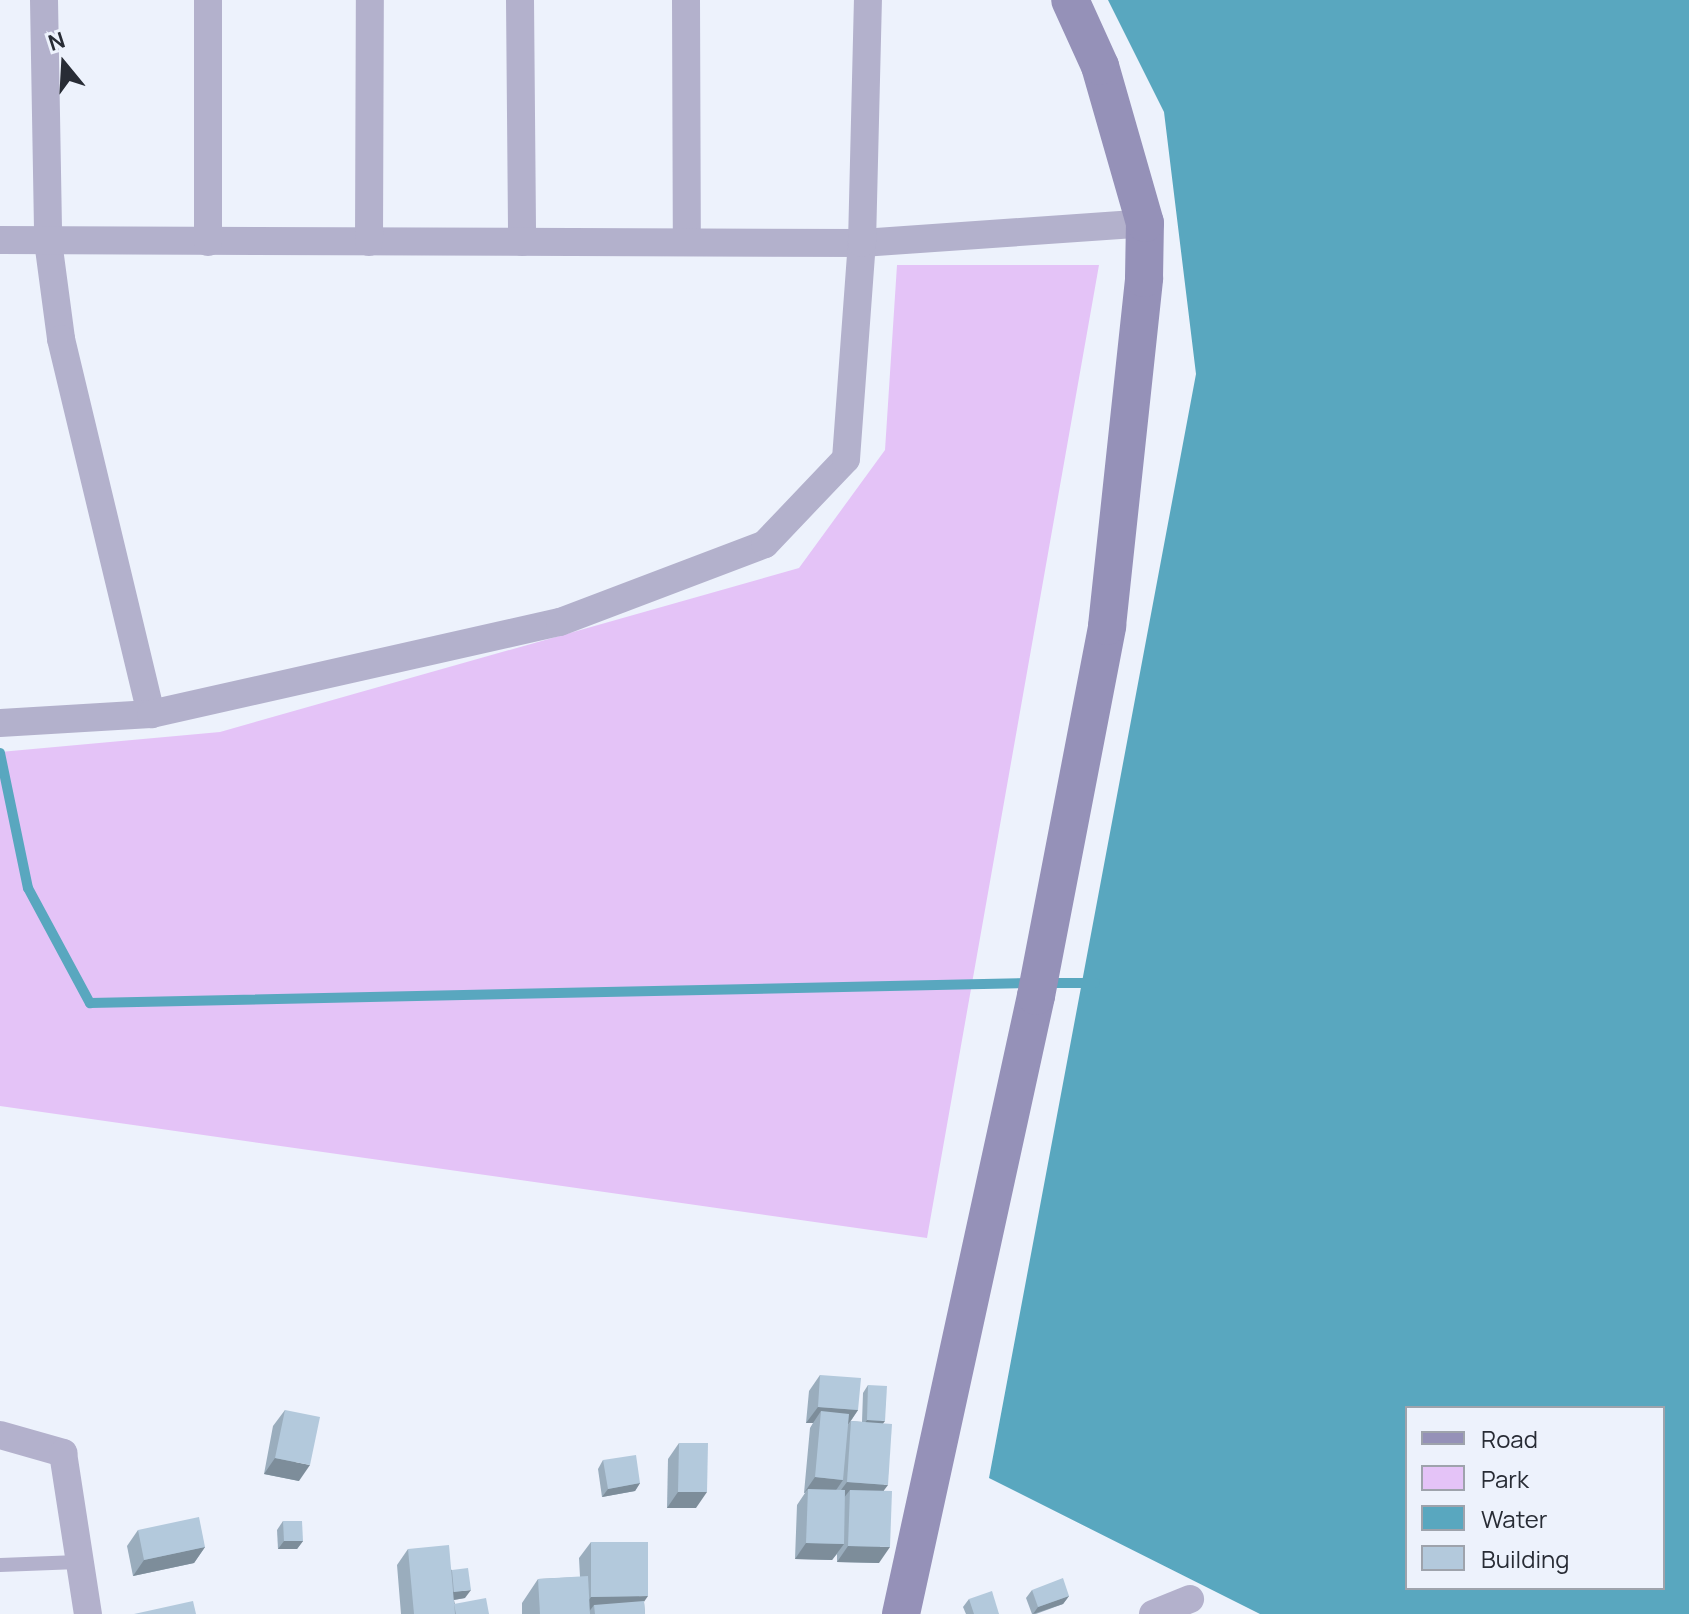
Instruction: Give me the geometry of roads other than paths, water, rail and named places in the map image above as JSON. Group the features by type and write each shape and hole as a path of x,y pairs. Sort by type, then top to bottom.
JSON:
{"street":[{"path":"44,0 48,241 61,339 151,714"},
{"path":"208,0 208,242"},
{"path":"369,242 370,0"},
{"path":"520,0 522,242"},
{"path":"686,0 687,242"},
{"path":"5,722 151,714 560,622 765,544 846,459 862,243 868,0"},
{"path":"901,1614 1038,981 1107,626 1144,278 1145,223 1100,66 1070,0"},
{"path":"0,240 862,243 1145,223"},
{"path":"0,1435 63,1453 88,1614"},
{"path":"1153,1614 1190,1599"}],"lane":[{"path":"0,1565 78,1562"}],"water":[{"path":"1108,0 1689,0 1689,1614 1260,1614 989,1478 1196,374 1164,112"}],"waterway":[{"path":"0,753 28,888 90,1003 1031,983"},
{"path":"1047,983 1095,983"}]}
